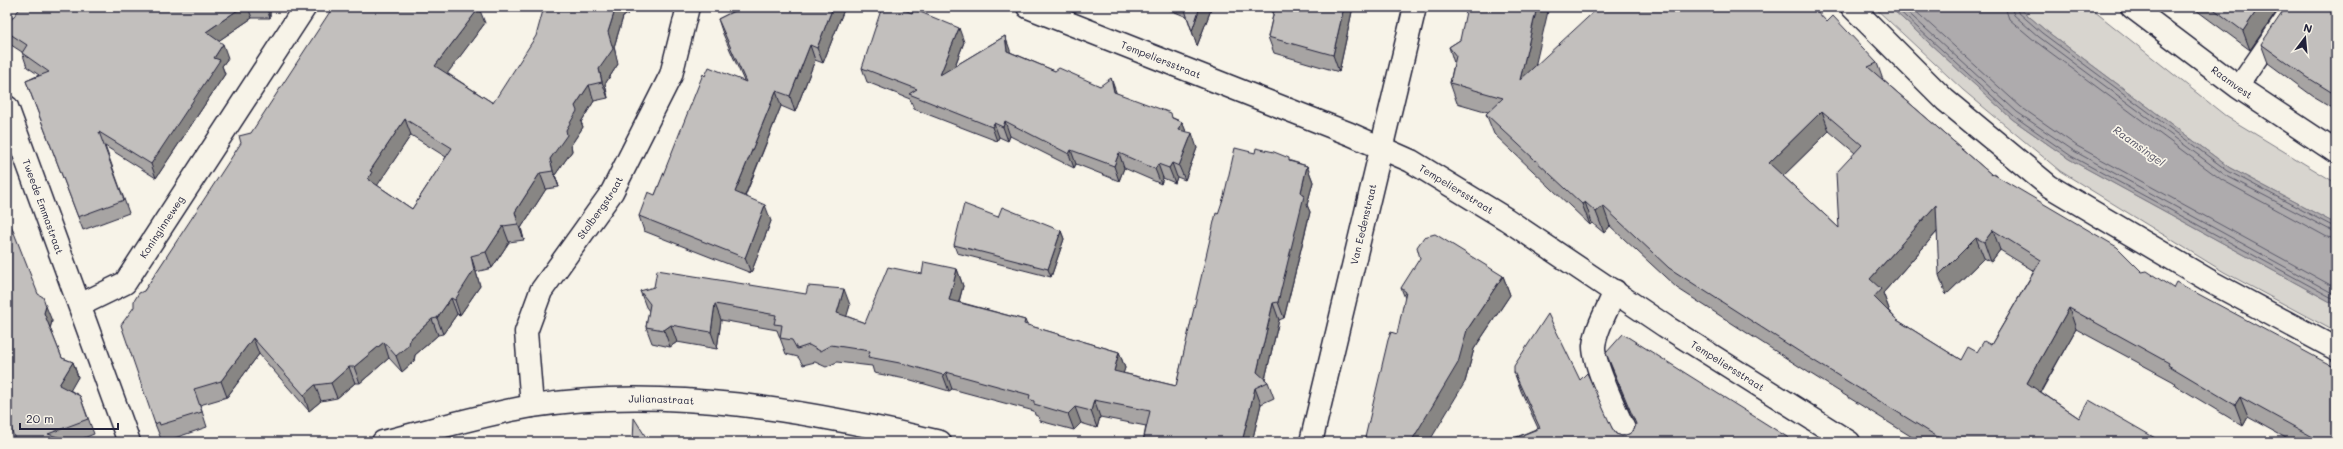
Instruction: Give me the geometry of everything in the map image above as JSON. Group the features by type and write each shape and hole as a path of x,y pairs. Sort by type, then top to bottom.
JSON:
{"street":[{"name":"Koninginneweg","path":"80,305 125,283 305,7"},
{"name":"Stolbergstraat","path":"532,406 526,332 541,291 612,192 671,75 688,7"},
{"name":"Tempeliersstraat","path":"1028,7 1382,148 1411,161 1454,186 1665,326 1849,442"},
{"name":"Van Eedenstraat","path":"1311,442 1415,7"},
{"path":"1852,7 1945,100 2049,186 2213,282 2336,348"},
{"name":"Raamvest","path":"2132,7 2238,87 2336,152"},
{"path":"2238,87 2293,7"},
{"name":"Tweede Emmastraat","path":"7,107 80,305"},
{"path":"1615,292 1597,333 1594,348 1597,363 1630,442"},
{"path":"80,305 129,442"},
{"name":"Julianastraat","path":"383,442 532,406 597,400 689,400 795,412 870,426 940,442"}],"shaded area":[{"path":"1874,7 1890,7 2012,119 2069,159 2336,305 2336,332 2224,272 2060,171 1963,90"},
{"path":"2018,7 2089,7 2227,117 2336,183 2336,224 2230,168 2045,30"}],"water":[{"name":"Raamsingel","path":"1890,7 2018,7 2045,30 2230,168 2336,224 2336,305 2069,159 2012,119"}],"building":[{"path":"21,7 106,7 110,10 110,7 242,7 206,32 223,44 214,58 220,60 151,164 99,132 124,200 78,217 26,81 49,72 22,53 27,45 7,32 7,25"},
{"path":"333,7 478,7 479,8 435,66 493,103 536,36 544,7 616,7 608,32 613,49 599,69 602,82 589,85 575,106 577,111 566,130 567,135 550,159 553,171 540,173 515,212 518,224 503,226 486,252 471,256 474,270 455,300 451,298 437,318 432,319 410,339 409,345 396,356 384,342 354,367 349,367 331,383 315,385 304,395 253,338 221,381 194,389 202,412 160,425 159,422 155,424 121,325 134,307 134,301 139,293 144,291 241,143 239,136 251,133","holes":["405,119 452,148 412,209 368,179 372,172 370,171"]},
{"path":"739,7 833,7 817,48 810,45 790,96 776,91 735,192 765,205 745,258 639,216 648,192 655,195 703,74 705,76 709,67 746,82 718,19 738,9"},
{"path":"882,7 897,7 912,13 913,9 959,28 940,75 1005,36 1007,51 1055,71 1059,68 1100,86 1111,78 1114,92 1171,113 1172,118 1182,122 1179,130 1192,133 1179,166 1172,163 1169,168 1158,164 1155,169 1119,153 1114,166 1071,150 1069,154 1005,121 1003,127 994,123 992,127 909,94 917,89 862,68"},
{"path":"1184,7 1200,7 1192,31"},
{"path":"1275,7 1344,7 1333,55 1268,37"},
{"path":"1467,7 1537,7 1520,80 1599,7 1813,7 1827,22 1833,16 1877,63 1868,67 1992,175 1993,174 2117,247 2142,272 2147,271 2173,288 2176,282 2336,368 2336,442 2322,442 2240,397 2235,405 2168,365 2169,363 2069,308 2027,383 2079,418 2089,400 2155,438 2152,442 1946,442 1803,354 1669,268 1603,206 1596,212 1585,202 1582,204 1486,114 1503,98 1450,83 1456,56 1449,47 1460,40","holes":["1822,111 1862,145 1836,173 1839,228 1769,163","1936,205 1939,275 1976,238 1984,242 1993,230 2041,260 1991,345 1984,341 1977,352 1968,347 1961,360 1897,320 1874,297 1881,289 1870,279"]},
{"path":"2211,7 2259,7 2243,31"},
{"path":"2286,7 2336,7 2336,95 2307,77 2261,44"},
{"path":"1235,148 1255,153 1256,148 1274,152 1289,158 1289,161 1307,166 1301,192 1304,196 1278,302 1273,303 1257,372 1268,382 1255,388 1242,442 1143,442 1150,411 1094,400 1091,411 1075,407 1068,414 1034,404 1034,401 1029,399 1030,395 946,372 943,375 905,364 868,357 870,351 831,345 820,351 809,345 797,349 792,340 780,338 782,325 774,324 776,315 715,304 711,332 671,325 664,330 646,327 650,304 640,291 654,287 657,270 806,294 808,286 844,289 837,313 865,323 888,267 922,274 924,262 957,269 949,300 1025,320 1024,324 1119,352 1114,371 1176,386 1216,213 1218,214 1224,196"},
{"path":"964,204 998,217 1002,207 1061,231 1048,269 954,245"},
{"path":"7,215 38,294 43,297 46,306 44,313 62,358 73,362 59,385 80,396 88,419 48,434 74,442 16,442 7,418"},
{"path":"1435,234 1503,276 1467,330 1458,363 1411,442 1364,442 1388,340 1391,332 1397,334 1406,292 1401,288 1420,258 1417,247 1424,237"},
{"path":"1548,314 1580,380 1587,373 1616,434 1622,436 1629,434 1634,430 1636,424 1606,353 1623,334 1795,442 1505,442 1540,428 1514,372 1514,366"},
{"path":"634,418 649,442 633,442"},
{"path":"695,440 707,441 708,442 693,442"}]}
